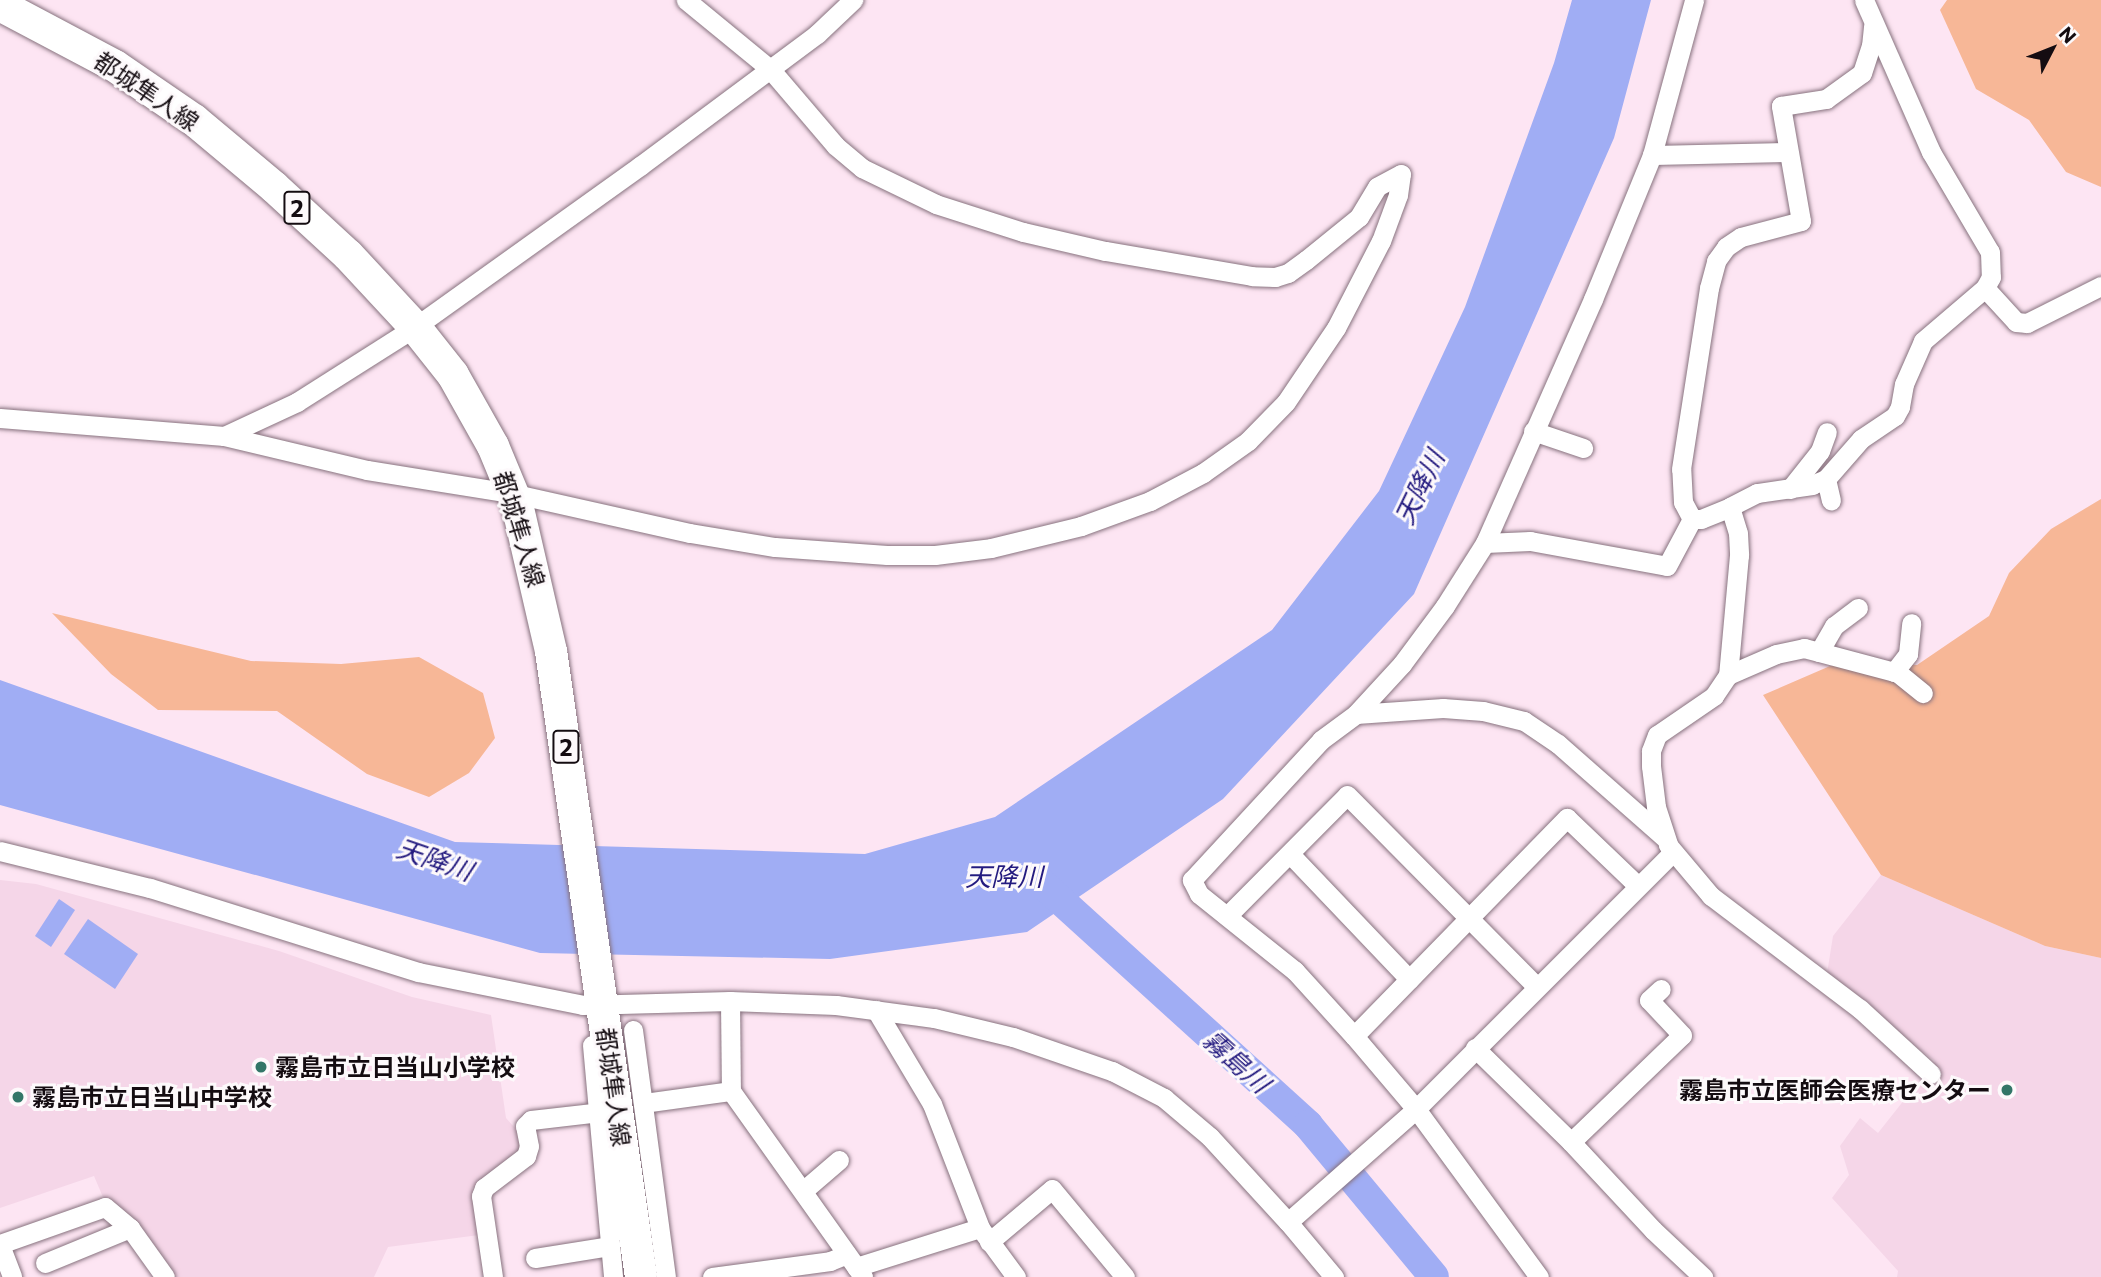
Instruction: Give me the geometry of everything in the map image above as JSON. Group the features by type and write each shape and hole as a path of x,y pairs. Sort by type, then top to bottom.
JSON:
{"main road":[{"name":"都城隼人線","path":"0,5 115,66 194,120 274,187 348,255 415,327 453,375 475,412 514,498 549,640 641,1277"}],"street":[{"path":"0,418 224,436 367,470 690,533 831,552 935,555 991,548 1081,526 1150,500 1187,482 1234,452 1275,415 1303,379 1336,328 1381,241 1400,187 1401,174 1377,187 1359,217 1294,270 1280,276 1252,276 1105,251 993,223 936,204 870,173 835,145 770,69 685,0"},
{"path":"224,436 297,401 415,327 640,166 817,34 853,0"},
{"path":"1539,1277 1354,1036 1295,971 1194,888 1194,874 1321,740 1356,714 1402,664 1445,606 1485,543 1652,155 1694,0"},
{"path":"1692,519 1701,519 1757,493 1790,489 1826,479 1861,439 1898,412 1904,384 1923,341 1985,288 1992,265 1990,252 1931,152 1864,0"},
{"path":"1692,519 1683,502 1681,470 1712,274 1721,254 1733,241 1801,221 1781,106 1826,99 1862,73 1871,46 1873,21"},
{"path":"1652,155 1787,152"},
{"path":"1985,288 2015,322 2027,323 2101,286"},
{"path":"1533,431 1583,448"},
{"path":"1790,489 1820,451 1827,432"},
{"path":"1826,479 1832,500"},
{"path":"1668,844 1652,783 1651,751 1660,731 1714,696 1728,675 1739,555 1738,534 1730,507"},
{"path":"1485,543 1530,541 1667,566 1692,519"},
{"path":"1819,652 1834,626 1858,608"},
{"path":"1894,672 1908,654 1911,623"},
{"path":"1728,675 1776,654 1804,648 1894,672 1923,693"},
{"path":"1356,714 1415,708 1456,708 1524,721 1558,744 1668,844 1724,908 1860,1009 1931,1074"},
{"path":"1227,916 1347,795 1536,986"},
{"path":"1354,1036 1567,818 1637,885"},
{"path":"1291,1219 1413,1111 1637,885 1668,844"},
{"path":"0,851 150,888 418,972 583,1005 602,999 793,1002 876,1010 975,1027 1064,1053 1136,1083 1164,1098 1196,1124 1291,1219 1326,1274"},
{"path":"1290,854 1409,979"},
{"path":"501,989 500,1002 589,1017 600,1112 613,1277"},
{"path":"1571,1142 1682,1035 1649,1000 1661,989"},
{"path":"730,1002 731,1091 804,1190 855,1266"},
{"path":"876,1010 932,1104 985,1235 1016,1277"},
{"path":"633,1030 666,1277"},
{"path":"1475,1048 1571,1142 1653,1230 1703,1277"},
{"path":"643,1103 731,1091"},
{"path":"493,1277 481,1196 484,1188 526,1156 529,1146 525,1126 531,1121 600,1112"},
{"path":"804,1190 839,1160"},
{"path":"712,1277 830,1261 855,1266 985,1235 1052,1189 1125,1277"},
{"path":"12,1277 0,1245 105,1207 130,1228 164,1277"},
{"path":"45,1263 130,1228"},
{"path":"535,1258 609,1246"}],"shaded area":[{"path":"1947,0 2101,0 2101,187 2066,172 2029,120 1976,89 1940,10"},
{"path":"2101,499 2101,958 2045,946 1881,875 1763,695 1837,663 1917,665 1989,616 2009,573 2051,529"},
{"path":"52,613 251,661 341,664 419,657 483,693 495,738 469,773 429,797 367,774 277,711 158,710 111,674"},
{"name":"霧島市立医師会医療センター","path":"1881,875 2045,946 2101,958 2101,1277 1897,1277 1898,1271 1832,1198 1849,1175 1840,1146 1860,1118 1878,1133 1935,1061 1826,980 1833,936"},
{"name":"霧島市立日当山小学校","path":"0,880 36,884 279,951 412,997 491,1015 506,1118 525,1139 522,1152 501,1172 472,1188 479,1235 388,1247 374,1277 161,1277 105,1202 94,1176 0,1208"}],"water":[{"name":"天降川","path":"1572,0 1651,0 1614,138 1414,594 1223,799 1027,932 830,959 540,953 0,805 0,680 455,842 865,854 995,817 1272,630 1379,491 1465,307 1554,63"},
{"path":"59,899 75,910 51,947 35,936"},
{"path":"88,919 138,954 115,989 64,954"}],"waterway":[{"name":"霧島川","path":"1037,879 1308,1125 1434,1277"}],"place":[{"name":"霧島市立日当山小学校","path":"261,1067"},
{"name":"霧島市立医師会医療センター","path":"2007,1090"},
{"name":"霧島市立日当山中学校","path":"18,1097"}]}
